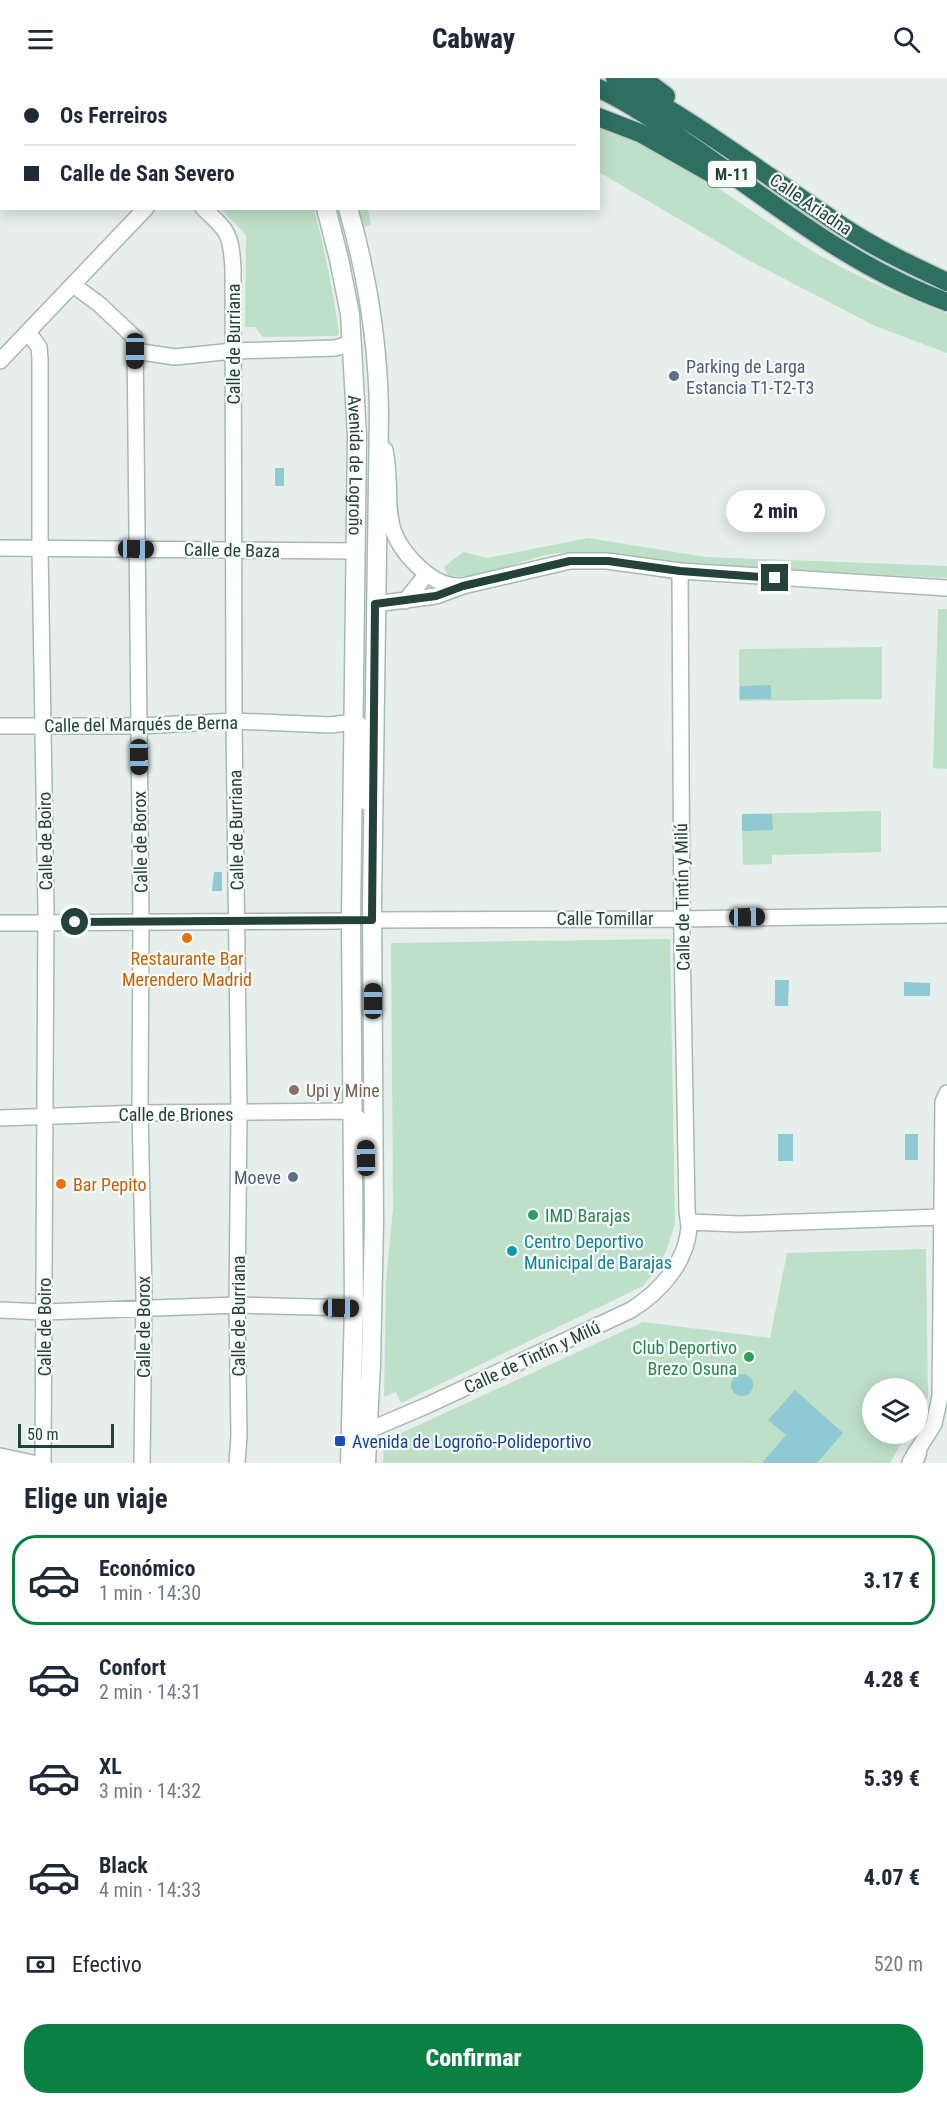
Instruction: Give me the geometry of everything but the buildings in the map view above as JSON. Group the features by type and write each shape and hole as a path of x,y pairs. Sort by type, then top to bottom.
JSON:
{"highway":[{"name":"Calle Ariadna","path":"615,78 708,132 843,227 902,261 947,282"},
{"path":"642,78 708,132"},
{"name":"Calle Ariadna","path":"600,89 667,129 863,264 947,302"},
{"path":"600,118 640,133 705,169 808,239 863,264"}],"main road":[{"name":"Avenida de Logroño","path":"326,210 341,270 353,343 357,436 351,921 354,1308 350,1463"},
{"name":"Avenida de Logroño","path":"348,210 362,266 375,349 380,438 375,604 372,920 374,1222 366,1463"},
{"path":"357,551 363,553 365,557 365,600 375,604"},
{"path":"351,921 372,920"}],"street":[{"path":"0,361 144,210"},
{"name":"Calle de Burriana","path":"205,210 223,226 232,245 234,721 239,1113 237,1305 239,1436 237,1463"},
{"name":"Calle de Borox","path":"73,285 99,304 135,338 141,921 140,1113 144,1310 142,1463"},
{"name":"Calle de Boiro","path":"28,332 39,347 40,359 40,548 46,922 43,1463"},
{"path":"135,351 175,357 233,351 335,348 353,343"},
{"name":"Avenida de Logroño","path":"380,438 386,458 390,521 393,533 405,552 427,574"},
{"name":"Calle de Baza","path":"0,548 357,551"},
{"path":"375,604 436,596 463,586 570,561 608,561 680,571 947,588"},
{"name":"Calle de Tintín y Milú","path":"367,1434 379,1425 535,1356 643,1303 662,1286 682,1252 689,1230 689,1222 682,919 680,571"},
{"path":"405,601 427,574 446,585 463,586"},
{"name":"Calle del Marqués de Berna","path":"0,726 139,726 234,721 330,725 354,722"},
{"name":"Avenida de Logroño","path":"354,722 359,724 363,730 365,798 367,811 373,822"},
{"name":"Calle Tomillar","path":"372,920 947,915"},
{"path":"0,922 351,921"},
{"path":"913,1460 934,1424 944,1383 941,1217 943,1102 947,1093"},
{"name":"Avenida de Logroño","path":"352,1111 358,1116 364,1128 367,1210 374,1222"},
{"name":"Calle de Briones","path":"0,1118 140,1113 352,1111"},
{"path":"689,1222 740,1224 941,1217"},
{"path":"0,1310 44,1312 144,1310 237,1305 354,1308 364,1307 372,1299"},
{"path":"0,1456 33,1463"}],"green space":[{"path":"600,125 656,149 788,236 846,270 947,314 947,353 875,326 750,261 600,173"},
{"path":"222,210 314,210 331,286 339,333 337,336 263,337 255,327 245,327 246,235"},
{"path":"358,210 368,210 371,224 364,227"},
{"path":"588,538 706,557 947,566 947,578 678,562 574,553 547,555 472,575 448,575 444,567 463,552 487,558"},
{"path":"938,609 947,609 947,769 933,768"},
{"path":"882,647 882,699 739,701 739,649"},
{"path":"881,811 881,852 772,855 772,864 743,865 742,814"},
{"name":"IMD Barajas","path":"670,939 675,1222 660,1263 643,1286 401,1403 396,1392 384,1397 386,1281 393,1209 391,943"},
{"name":"Club Deportivo Brezo Osuna","path":"926,1249 928,1378 862,1378 862,1444 901,1444 890,1463 383,1463 384,1441 643,1322 770,1338 787,1253"}],"water":[{"path":"275,468 284,468 284,486 275,486"},
{"path":"771,685 771,699 740,699 740,686"},
{"path":"742,814 772,814 773,830 742,831"},
{"path":"214,872 222,872 222,891 212,891"},
{"path":"775,980 789,980 788,1006 775,1006"},
{"path":"904,982 930,983 930,996 904,996"},
{"path":"778,1134 793,1134 793,1161 778,1161"},
{"path":"905,1134 918,1134 918,1160 905,1160"},
{"path":"742,1374 750,1377 753,1385 750,1393 742,1396 734,1393 731,1385 734,1377"},
{"path":"795,1390 843,1433 817,1463 762,1463 786,1435 768,1420"}],"place":[{"name":"Parking de Larga Estancia T1-T2-T3","path":"674,376"},
{"name":"Restaurante Bar Merendero Madrid","path":"187,938"},
{"name":"Upi y Mine","path":"294,1090"},
{"name":"Moeve","path":"293,1177"},
{"name":"Bar Pepito","path":"61,1184"},
{"name":"IMD Barajas","path":"533,1215"},
{"name":"Centro Deportivo Municipal de Barajas","path":"512,1251"},
{"name":"Club Deportivo Brezo Osuna","path":"749,1357"},
{"name":"Avenida de Logroño-Polideportivo","path":"340,1441"}],"route":[{"path":"75,922 372,920 375,604 436,596 463,586 570,561 608,561 680,571 775,578"}]}
